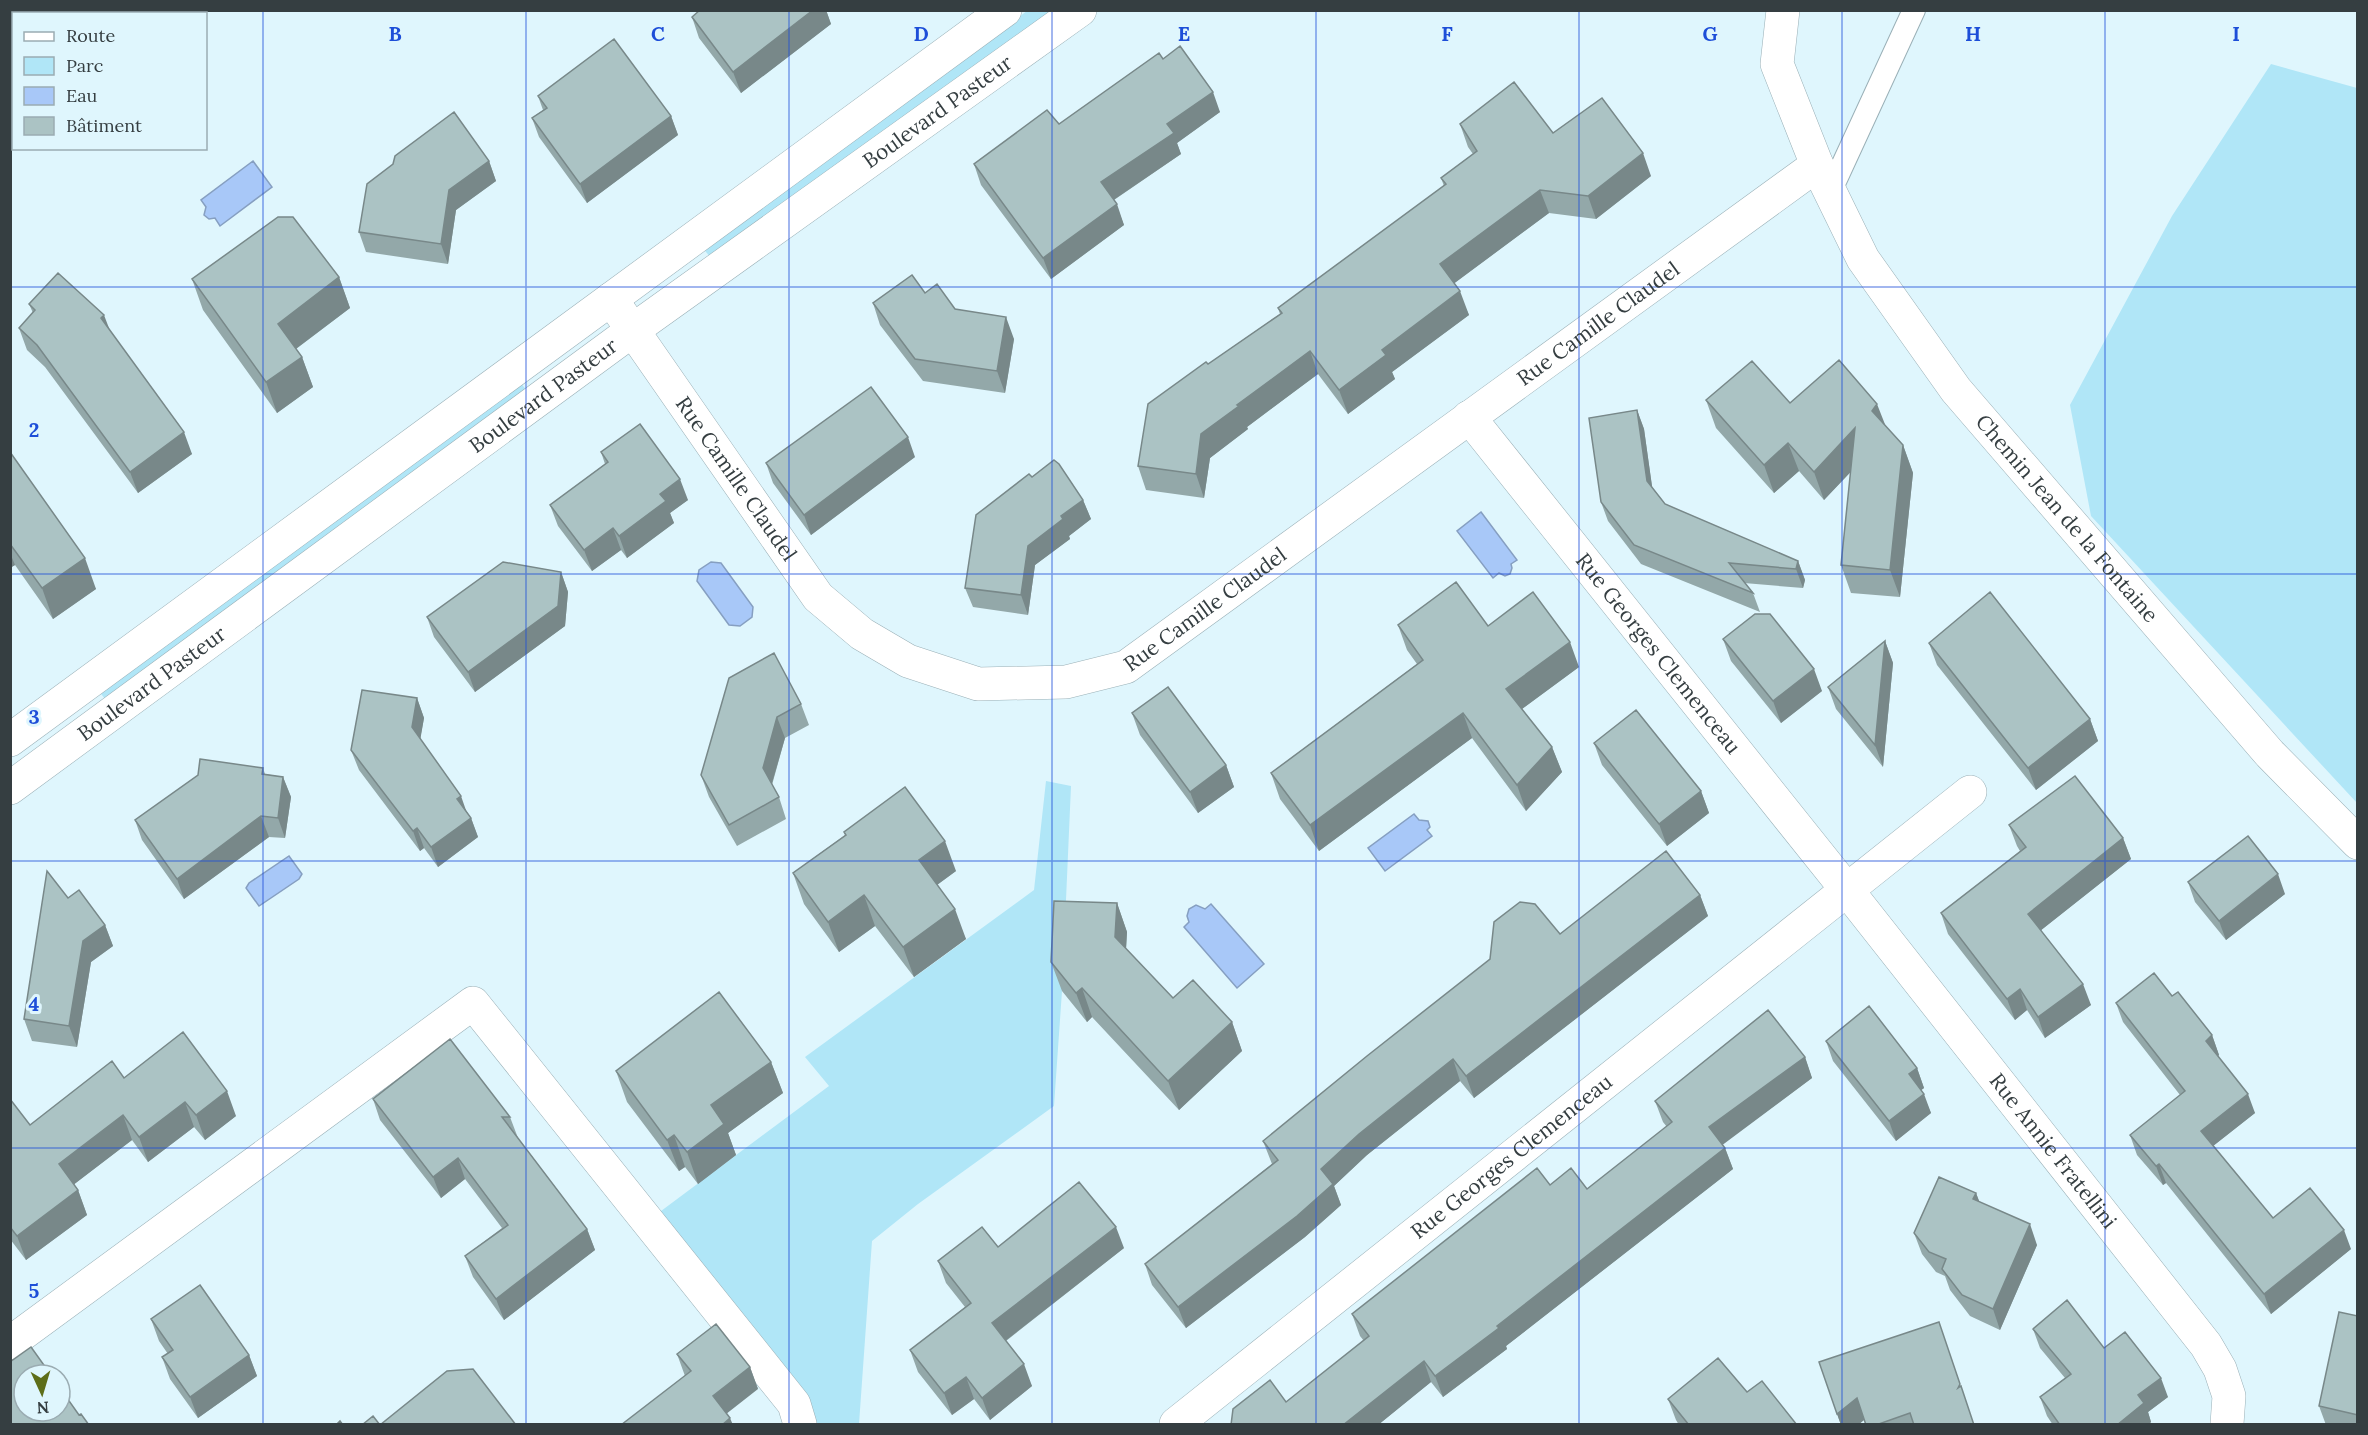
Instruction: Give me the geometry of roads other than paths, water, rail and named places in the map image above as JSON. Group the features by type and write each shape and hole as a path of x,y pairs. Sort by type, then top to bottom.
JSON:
{"street":[{"name":"Boulevard Pasteur","path":"10,740 1005,10"},
{"name":"Boulevard Pasteur","path":"10,788 633,330 1080,10"},
{"name":"Chemin Jean de la Fontaine","path":"1783,10 1778,64 1824,178 1863,259 1956,390 2270,754 2358,843"},
{"name":"Rue Camille Claudel","path":"611,299 818,597 862,634 908,661 978,684 1066,682 1126,667 1469,417 1824,178"},
{"name":"Rue Georges Clemenceau","path":"1469,417 1847,890"},
{"name":"Rue Georges Clemenceau","path":"1176,1425 1970,792"},
{"name":"Rue Annie Fratellini","path":"1847,890 2206,1345 2220,1369 2229,1396 2227,1425"},
{"path":"10,1343 473,1004 794,1404 800,1425"}],"lane":[{"path":"1824,178 1914,10"}],"water":[{"path":"253,161 272,187 220,226 215,218 209,219 204,215 206,207 201,200"},
{"path":"1481,512 1517,560 1511,564 1510,574 1505,576 1499,573 1493,578 1457,531"},
{"path":"711,562 721,563 753,607 752,617 740,626 729,625 697,581 699,570"},
{"path":"1414,814 1419,820 1428,821 1430,827 1427,830 1432,836 1385,871 1368,848"},
{"path":"289,856 302,874 299,879 259,906 246,888 249,883"},
{"path":"1211,904 1264,964 1237,988 1184,927 1189,922 1187,916 1189,909 1196,905 1205,909"}]}
